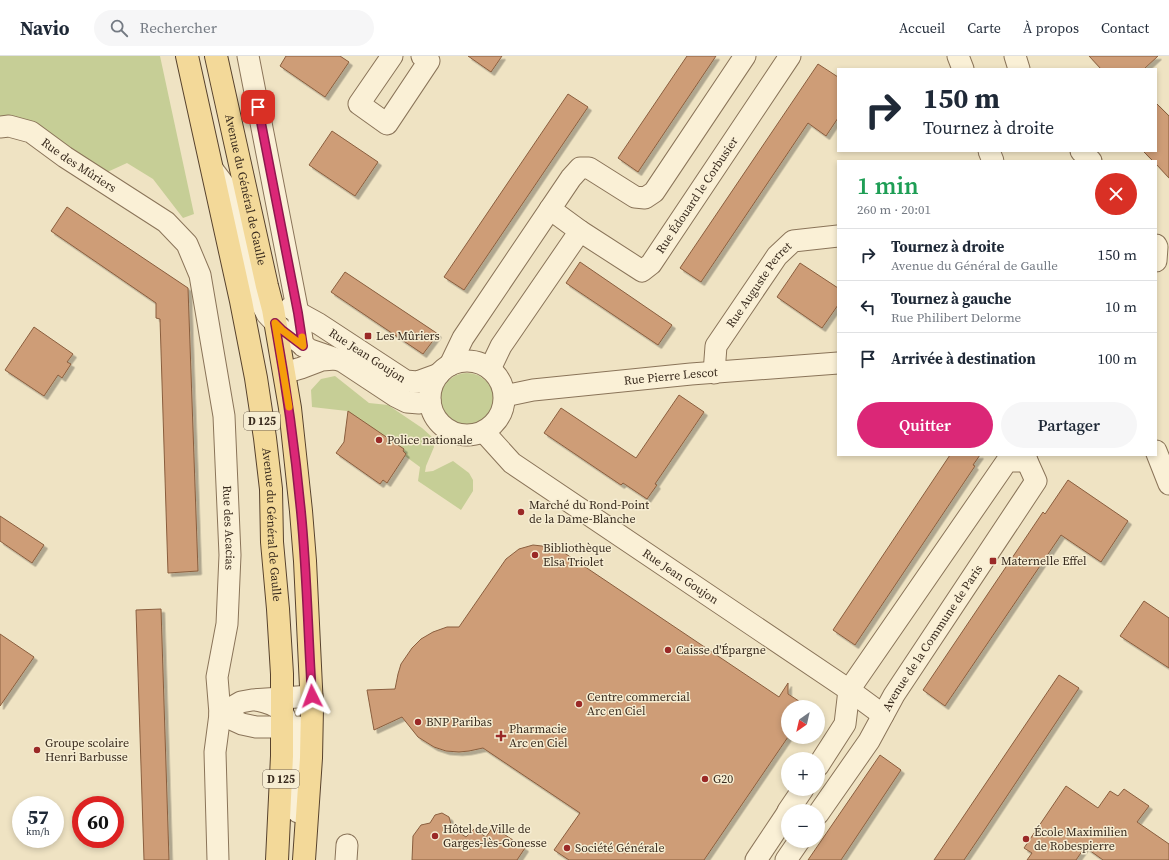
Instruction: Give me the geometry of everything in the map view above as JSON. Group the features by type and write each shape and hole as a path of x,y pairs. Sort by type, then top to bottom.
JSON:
{"main road":[{"name":"Avenue du Général de Gaulle","path":"187,56 241,301 265,438 271,489 272,542 284,716 277,860"},
{"name":"Avenue du Général de Gaulle","path":"216,56 267,286 280,313 284,373 290,408 301,511 308,604 312,727 304,860"}],"street":[{"path":"248,56 280,313 255,330 252,338 251,353"},
{"path":"392,56 359,104 387,124 429,61 422,56"},
{"path":"445,369 465,361 479,363 490,369 501,381 504,396 503,410 496,423 484,432 470,435 456,434 449,430 443,426 434,415 430,401 432,386 445,369 463,338 550,209 571,178 580,168 589,168 635,197 645,198 654,192 744,56"},
{"name":"Rue Édouard le Corbusier","path":"550,209 580,231 642,271 651,264 790,56"},
{"path":"958,56 963,68"},
{"path":"1015,56 1019,68"},
{"name":"Rue des Mûriers","path":"0,127 9,126 31,132 65,157 154,214"},
{"path":"1082,152 1089,160"},
{"name":"Avenue du Général de Gaulle","path":"213,170 225,186 231,200 235,212 245,262 257,295 280,313 282,330 303,346"},
{"name":"Rue des Acacias","path":"154,214 166,222 187,244 200,275 224,416 230,555 227,624 217,677 220,714 215,752 218,860"},
{"path":"490,369 501,346 580,231"},
{"name":"Rue Auguste Perret","path":"714,372 716,346 777,256 793,241 837,236"},
{"name":"Rue Jean Goujon","path":"280,313 319,324 406,381 417,382 445,369"},
{"name":"Rue Jean Goujon","path":"303,346 310,350 342,361 395,396 407,402 419,403 430,401"},
{"path":"284,373 322,360 335,358"},
{"name":"Rue Pierre Lescot","path":"504,396 533,390 714,372 837,363"},
{"name":"Rue Jean Goujon","path":"484,432 512,463 849,690 883,715"},
{"path":"1157,453 1169,484"},
{"name":"Avenue de la Commune de Paris","path":"825,755 845,724 849,690 1007,461 1029,458 1036,481 894,695 869,741 825,804"},
{"path":"220,714 242,724 256,727 284,716 312,696"},
{"path":"220,714 241,702 257,700 284,716 312,727"},
{"path":"284,716 295,758 299,790 298,845 300,860"},
{"path":"756,860 781,822"},
{"path":"786,860 794,848"}],"green space":[{"path":"0,56 160,56 194,214 183,218 153,179 127,163 103,174 34,123 0,116"},
{"path":"462,373 472,373 486,381 492,390 494,400 492,410 486,419 472,427 462,427 452,422 445,415 440,405 440,395 445,385 452,378"},
{"path":"335,376 369,403 388,405 422,428 432,437 434,447 425,472 433,471 453,461 469,473 473,480 473,491 461,510 418,481 420,467 405,456 406,454 355,419 355,417 347,411 312,407 311,390 321,379"}],"building":[{"path":"286,56 340,56 349,62 325,97 280,66"},
{"path":"468,56 502,56 491,72"},
{"path":"687,56 716,56 638,172 618,158"},
{"path":"1089,56 1158,56 1145,68 1100,68"},
{"path":"818,64 837,76 837,120 826,136 808,123 701,282 680,268"},
{"path":"568,94 588,107 464,290 444,277"},
{"path":"1157,104 1169,116 1169,178 1157,165 1157,160 1152,160 1144,152 1157,152"},
{"path":"332,131 378,162 355,196 309,165"},
{"path":"67,207 188,288 198,571 168,573 160,319 156,318 156,303 51,231"},
{"path":"580,262 672,325 658,345 566,283"},
{"path":"800,263 837,287 837,306 822,328 777,297"},
{"path":"345,272 438,334 423,354 331,292"},
{"path":"34,327 73,354 67,362 71,364 62,378 58,375 44,396 5,370"},
{"path":"679,395 704,412 655,484 657,485 647,499 623,483 621,485 544,433 561,408 636,458"},
{"path":"348,411 404,449 403,451 406,454 387,483 383,480 380,484 336,453 344,442"},
{"path":"949,456 979,456 973,465 975,466 855,645 833,630"},
{"path":"1068,480 1128,521 1101,562 1061,535 945,706 923,690 1043,512 1045,514"},
{"path":"0,516 44,545 32,563 0,541"},
{"name":"Centre commercial Arc en Ciel","path":"533,545 551,547 563,552 779,697 788,683 788,694 797,700 781,700 781,744 783,744 704,860 569,860 554,850 580,813 483,748 459,752 446,751 434,747 418,737 402,717 374,730 367,690 395,689 401,664 412,648 421,639 433,632 447,627 459,627 506,559 519,549"},
{"path":"1144,601 1169,618 1169,668 1120,636"},
{"path":"161,609 169,860 144,860 136,610"},
{"path":"0,634 34,657 0,706"},
{"path":"1059,675 1079,688 981,835 964,860 934,860"},
{"path":"880,755 901,770 841,860 808,860 816,848 825,848 825,835"},
{"path":"1066,786 1098,808 1110,791 1118,796 1124,789 1149,806 1137,822 1169,844 1169,860 1103,860 1085,847 1076,860 1027,860 1032,853 1024,848"},
{"name":"Hôtel de Ville de Garges-lès-Gonesse","path":"442,813 449,817 452,828 466,837 474,829 486,837 493,827 525,848 517,860 412,860 413,836 421,825 430,823 435,815"}],"slow traffic":[{"path":"289,407 275,323 303,346 302,337"}],"place":[{"name":"Les Mûriers","path":"368,336"},
{"name":"Police nationale","path":"379,440"},
{"name":"Marché du Rond-Point de la Dame-Blanche","path":"521,512"},
{"name":"Bibliothèque Elsa Triolet","path":"535,555"},
{"name":"Maternelle Effel","path":"993,561"},
{"name":"Caisse d'Épargne","path":"668,650"},
{"name":"Centre commercial Arc en Ciel","path":"579,704"},
{"name":"BNP Paribas","path":"418,722"},
{"name":"Pharmacie Arc en Ciel","path":"501,736"},
{"name":"Groupe scolaire Henri Barbusse","path":"37,750"},
{"name":"G20","path":"705,779"},
{"name":"Hôtel de Ville de Garges-lès-Gonesse","path":"435,836"},
{"name":"École Maximilien de Robespierre","path":"1026,839"},
{"name":"Société Générale","path":"567,848"}],"route":[{"path":"258,107 303,346 275,323 290,408 301,511 312,696"}]}
